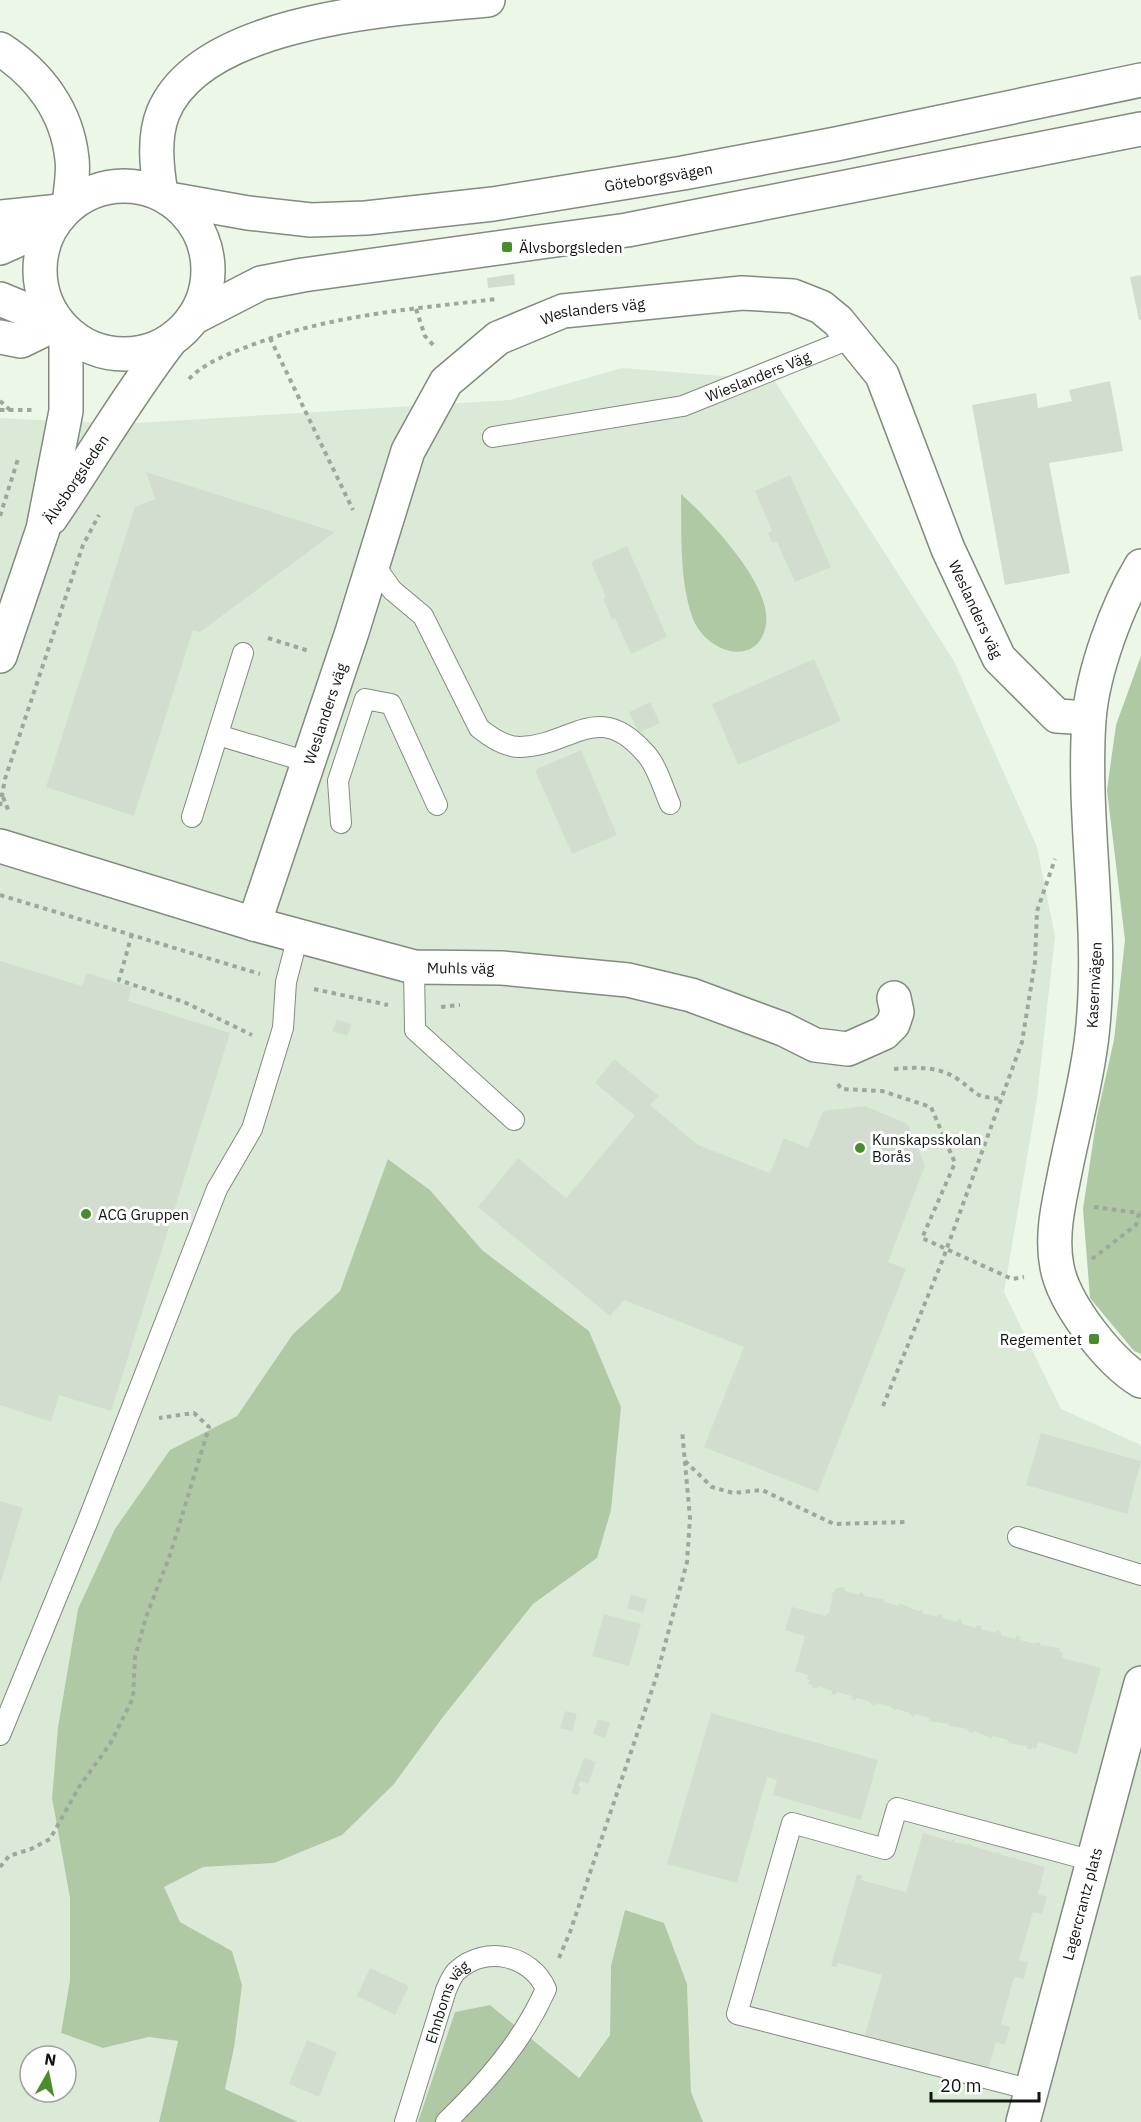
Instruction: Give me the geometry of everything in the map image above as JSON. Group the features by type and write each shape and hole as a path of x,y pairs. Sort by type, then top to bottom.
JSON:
{"main road":[{"path":"165,197 157,166 162,116 171,96 182,83 210,62 255,40 306,22 387,10 488,0"},
{"path":"0,49 25,65 43,85 56,106 72,160 64,209"},
{"name":"Göteborgsvägen","path":"0,248 20,239 80,198 106,188 134,186 165,197 248,213 311,220 366,218 493,204 683,173 836,144 1141,80"},
{"name":"Göteborgsvägen","path":"0,299 62,327 88,346 120,354 151,350 170,341 193,318 231,297 272,281 627,230 1141,129"},
{"name":"Göteborgsvägen","path":"165,197 186,214 196,227 207,257 206,289 193,318"},
{"name":"Göteborgsvägen","path":"0,217 64,209"},
{"name":"Göteborgsvägen","path":"62,327 46,300 40,274 46,239 64,209"},
{"name":"Weslanders väg","path":"254,924 342,662 408,451 446,382 498,338 563,311 651,300 742,293 793,296 812,304 838,321 882,375 948,549 999,658 1057,716 1089,718"},
{"path":"0,337 21,341 62,327"},
{"name":"Älvsborgsleden","path":"0,656 43,529 66,411 62,327"},
{"name":"Älvsborgsleden","path":"43,529 97,451 131,394 170,341"},
{"name":"Kasernvägen","path":"1141,566 1127,589 1101,663 1089,718 1089,825 1097,928 1095,999 1092,1038 1059,1203 1054,1245 1057,1269 1094,1339 1141,1381"},
{"name":"Muhls väg","path":"0,846 254,924 414,967 502,968 628,980 691,995 783,1029 815,1045 848,1049 867,1043 884,1033 893,1024 897,1012 894,998"},
{"name":"Lagercrantz plats","path":"1023,2122 1141,1683"}],"lane":[{"name":"Wieslanders Väg","path":"493,437 684,406 852,338"},
{"path":"373,563 392,590 423,616 478,728 495,740 518,747 543,743 591,725 608,727 630,738 648,755 669,804"},
{"path":"192,817 243,653"},
{"path":"341,823 338,781 365,699 391,704 437,805"},
{"path":"218,735 307,766 338,781"},
{"path":"0,1734 126,1424 217,1189 252,1129 283,1028 286,982 298,936"},
{"path":"414,967 415,1030 514,1120"},
{"path":"1018,1537 1141,1575"},
{"path":"1032,2090 737,2014 792,1823 885,1849 897,1808 1093,1861"},
{"name":"Ehnboms väg","path":"405,2122 446,1990 456,1971 471,1960 491,1954 502,1956 514,1959 540,1976 546,1989"},
{"path":"446,2122 486,2083 534,2015 546,1989"}],"path":[{"path":"416,309 425,336 440,353"},
{"path":"184,384 192,375 224,356 270,338 348,498 373,563"},
{"path":"0,401 11,410"},
{"path":"0,410 34,410"},
{"path":"0,806 5,778 83,545 104,505"},
{"path":"258,635 342,662"},
{"path":"3,796 12,815"},
{"path":"883,1406 946,1248 1022,1042 1035,962 1036,911 1056,855 1089,825"},
{"path":"132,934 119,980 184,1002 277,1048"},
{"path":"836,1081 841,1089 882,1091 931,1107 955,1163 922,1238 1012,1279"},
{"path":"1057,1269 1091,1261 1136,1225 1140,1213 1059,1203"},
{"path":"0,1867 9,1856 31,1850 50,1839 80,1787 110,1744 133,1698 135,1656 146,1617 170,1555 209,1427 194,1413 126,1424"},
{"path":"546,1989 570,1932 656,1678 687,1563 690,1518 682,1430"},
{"path":"685,1461 712,1486 732,1493 762,1490 834,1524 905,1522"}],"shaded area":[{"path":"622,368 774,380 954,661 1037,847 1055,936 1037,1099 1004,1292 1061,1409 1141,1445 1141,2122 703,2122 691,2092 687,1984 611,1966 610,2035 578,2078 490,2005 455,2012 418,2122 298,2122 225,2089 234,2048 232,1951 180,1922 163,1887 203,1867 274,1863 394,1784 443,1717 533,1604 597,1558 589,1331 482,1250 430,1190 389,1159 340,1291 293,1334 237,1416 170,1450 78,1609 58,1727 52,1798 70,1898 70,1980 61,2033 103,2048 149,2037 178,2041 159,2122 0,2122 0,418 120,424 510,400"}],"green space":[{"path":"681,494 722,536 749,572 759,591 765,608 766,624 761,638 753,647 743,651 731,651 719,647 698,629 688,601 683,571"},
{"path":"1141,656 1141,1354 1134,1351 1090,1298 1083,1209 1097,1116 1114,1040 1125,940 1107,790 1116,725"},
{"path":"388,1159 430,1190 482,1250 589,1331 621,1407 611,1510 597,1558 533,1604 443,1717 394,1784 342,1835 274,1863 203,1867 164,1887 180,1922 232,1951 242,1985 234,2048 225,2089 298,2122 159,2122 178,2041 149,2037 103,2048 61,2033 70,1980 70,1898 52,1798 58,1727 78,1609 115,1529 170,1450 237,1416 293,1334 340,1291"},
{"path":"625,1910 664,1923 687,1984 691,2092 703,2122 418,2122 455,2012 490,2005 579,2078 610,2035 611,1966"}],"building":[{"path":"514,274 515,285 488,288 487,278"},
{"path":"1141,275 1141,319 1139,320 1130,277"},
{"path":"1110,381 1123,451 1049,463 1070,573 1005,585 972,405 1036,393 1038,408 1072,401 1069,390"},
{"path":"146,472 335,532 200,632 193,630 134,816 46,787 135,507 155,499"},
{"path":"790,475 831,567 795,582 777,542 772,543 768,533 772,531 755,491"},
{"path":"627,546 667,637 631,654 615,618 612,619 603,599 606,597 591,562"},
{"path":"814,659 841,721 738,765 712,704"},
{"path":"650,702 660,723 639,733 629,712"},
{"path":"581,750 617,835 572,854 535,770"},
{"name":"ACG Gruppen","path":"0,961 82,986 87,973 132,987 128,1001 230,1033 111,1411 59,1395 51,1422 0,1405"},
{"path":"337,1019 352,1025 347,1036 332,1031"},
{"path":"614,1059 659,1096 650,1105 698,1145 770,1173 784,1138 808,1148 823,1111 865,1106 908,1124 925,1166 888,1262 906,1269 818,1492 704,1447 744,1347 624,1300 610,1316 478,1207 518,1158 566,1198 635,1116 595,1083"},
{"path":"1041,1433 1141,1461 1127,1514 1026,1485"},
{"path":"0,1501 23,1508 1,1581 0,1581"},
{"path":"845,1588 845,1591 859,1595 860,1592 865,1594 864,1596 884,1599 884,1602 898,1606 899,1603 918,1611 923,1610 922,1613 937,1617 938,1614 943,1615 942,1618 957,1622 958,1619 962,1621 962,1624 976,1628 977,1625 982,1626 981,1629 996,1633 996,1630 1001,1632 1001,1635 1015,1639 1016,1636 1021,1637 1020,1640 1060,1648 1059,1651 1063,1652 1062,1658 1101,1668 1077,1754 1038,1742 1036,1749 1032,1747 1031,1750 1026,1748 1027,1746 1007,1743 1008,1740 993,1736 992,1739 974,1731 973,1733 968,1732 969,1729 929,1721 930,1718 915,1714 914,1717 910,1713 896,1709 895,1711 891,1707 876,1703 875,1706 871,1705 871,1702 857,1698 856,1700 851,1699 852,1696 837,1692 836,1695 832,1694 832,1691 818,1686 817,1689 812,1688 813,1685 808,1684 810,1680 807,1679 808,1675 795,1671 805,1636 785,1630 792,1607 825,1616 829,1613 832,1592 834,1593 835,1589"},
{"path":"631,1595 647,1599 643,1613 627,1608"},
{"path":"604,1614 641,1624 629,1666 592,1656"},
{"path":"565,1711 577,1714 572,1731 560,1728"},
{"path":"711,1713 878,1760 861,1820 773,1795 777,1780 767,1777 737,1883 667,1864"},
{"path":"598,1719 610,1723 605,1738 593,1734"},
{"path":"584,1758 596,1762 588,1784 580,1781 578,1786 581,1787 578,1795 571,1793"},
{"path":"923,1833 950,1841 955,1839 954,1842 968,1845 969,1843 972,1846 996,1853 1000,1852 999,1854 1013,1858 1014,1856 1017,1859 1045,1867 1038,1894 1047,1897 1042,1914 1033,1912 1019,1960 1028,1962 1024,1979 1014,1977 1001,2024 1010,2027 1005,2045 996,2042 988,2069 960,2061 956,2063 956,2060 942,2056 942,2059 915,2049 910,2050 911,2047 897,2043 897,2046 894,2043 865,2035 882,1975 838,1963 837,1967 831,1966 857,1874 863,1876 861,1880 906,1892"},
{"path":"370,1968 409,1986 395,2015 357,1996"},
{"path":"307,2040 337,2052 319,2097 289,2084"}],"place":[{"name":"Älvsborgsleden","path":"507,247"},
{"name":"Kunskapsskolan Borås","path":"860,1148"},
{"name":"ACG Gruppen","path":"86,1214"},
{"name":"Regementet","path":"1094,1339"}]}
